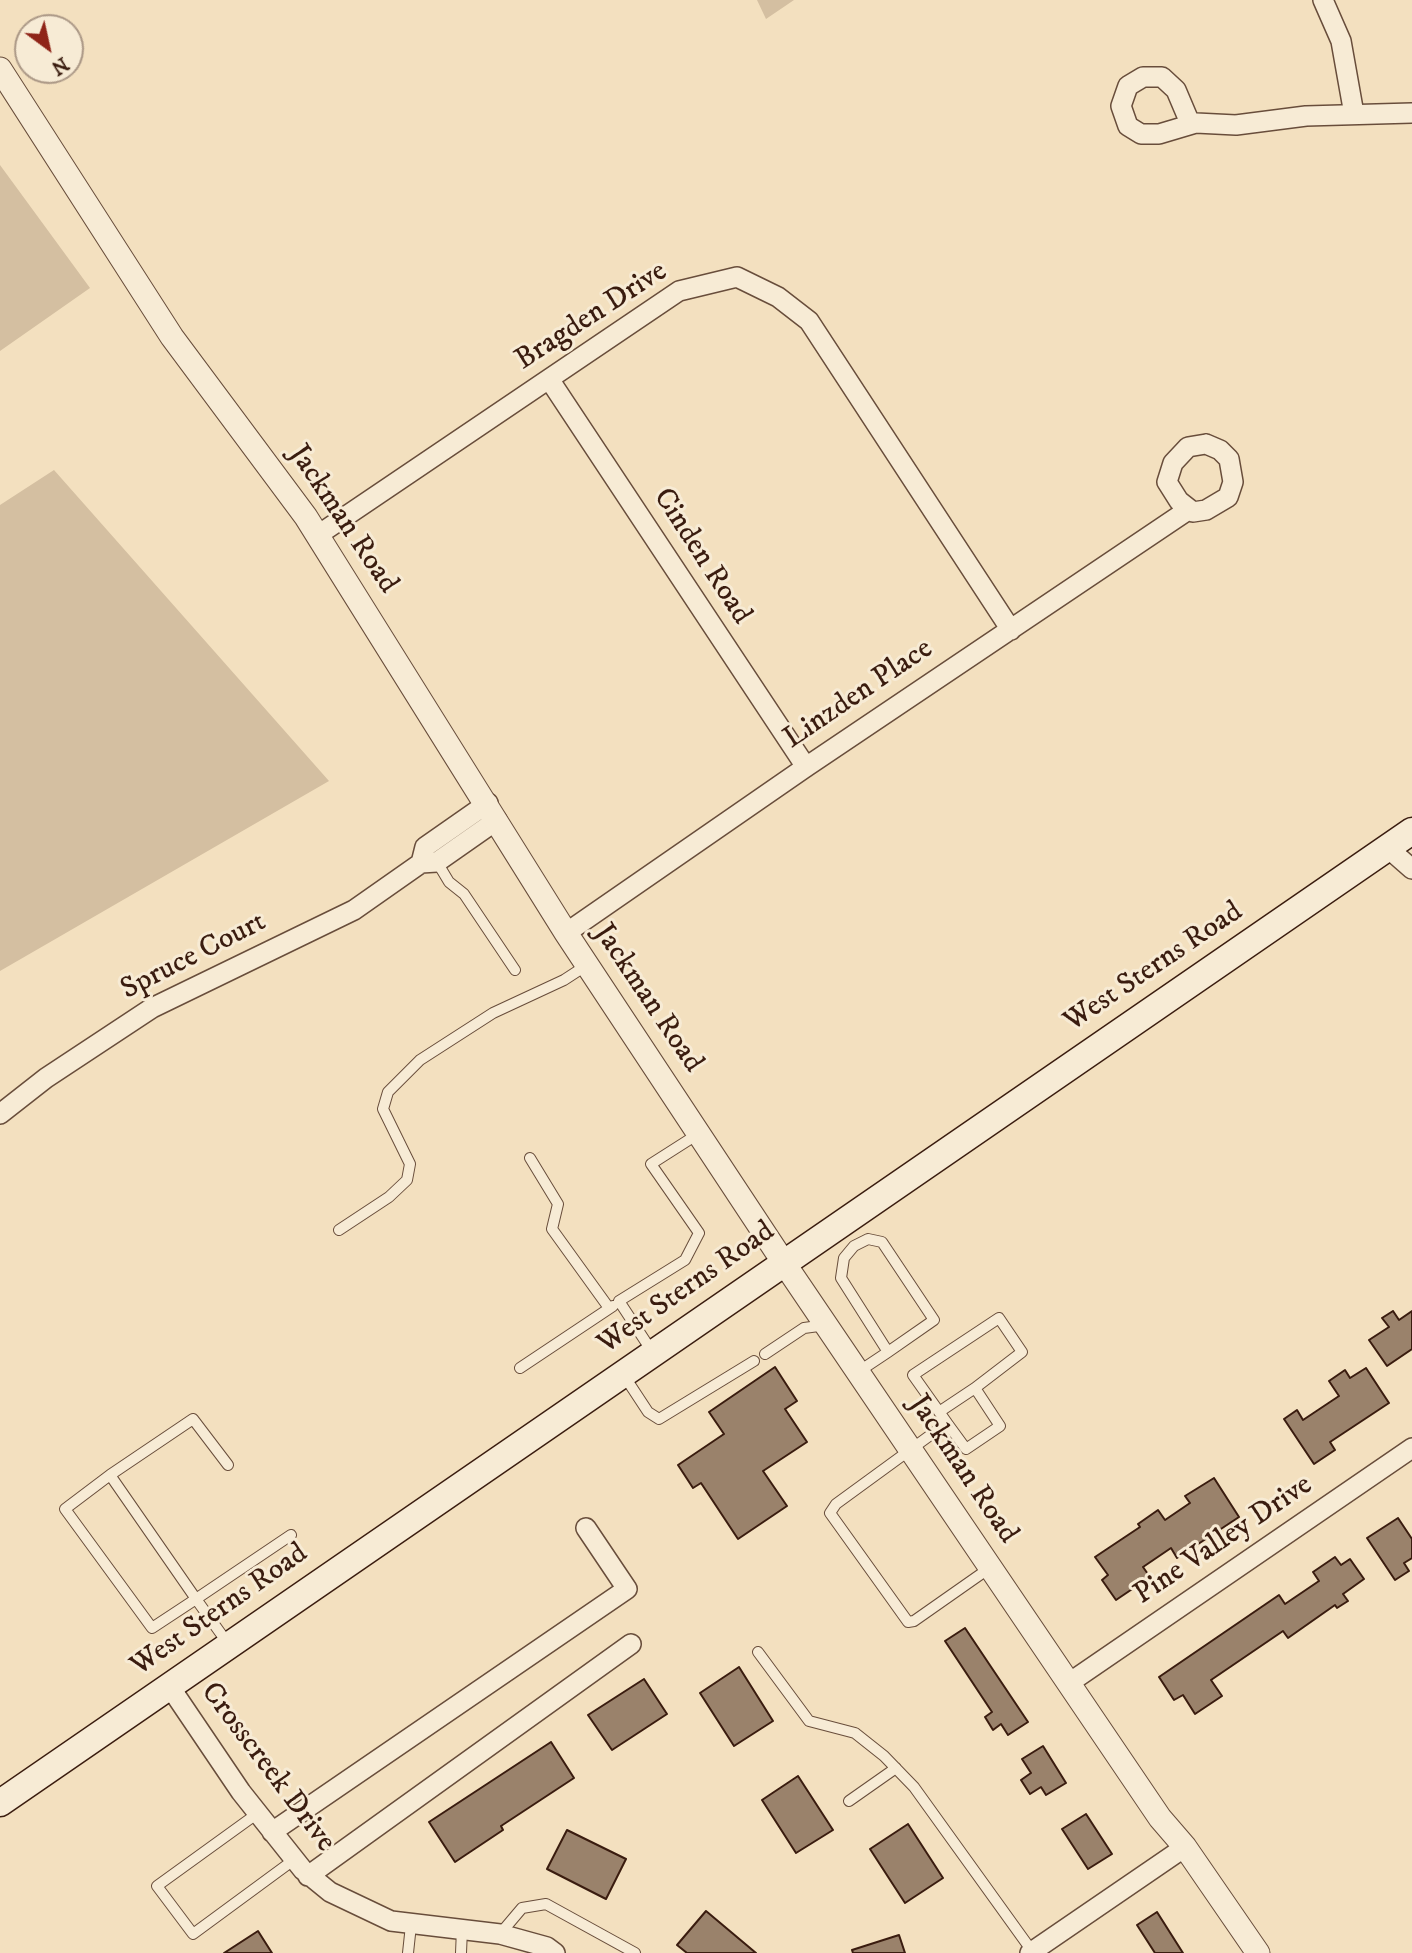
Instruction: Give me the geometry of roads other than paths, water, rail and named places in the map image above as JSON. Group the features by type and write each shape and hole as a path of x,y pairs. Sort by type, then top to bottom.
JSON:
{"main road":[{"name":"West Sterns Road","path":"0,1803 1412,831"}],"street":[{"path":"1323,0 1340,41 1354,114"},
{"name":"Jackman Road","path":"0,69 172,337 318,535 493,811 566,933 784,1263 1160,1818 1185,1847 1258,1953"},
{"path":"1190,123 1236,125 1306,116 1412,113"},
{"name":"Bragden Drive","path":"318,535 679,291 737,278 778,297 808,321 1003,623 1011,630"},
{"name":"Cinden Road","path":"549,379 806,766"},
{"name":"Linzden Place","path":"566,933 806,766 1188,510"},
{"name":"Spruce Court","path":"0,1114 46,1078 152,1008 354,910 429,863 425,847 493,811"},
{"path":"1388,848 1412,869"},
{"name":"Pine Valley Drive","path":"1069,1683 1412,1448"},
{"path":"272,1832 627,1589 586,1528"},
{"path":"308,1876 631,1644"},
{"name":"Crosscreek Drive","path":"170,1687 258,1813 308,1876 356,1906 391,1921 500,1934 547,1947 555,1953"},
{"path":"1031,1952 1185,1847"}],"lane":[{"path":"429,863 464,894 515,970"},
{"path":"339,1230 389,1198 407,1180 410,1164 383,1109 388,1092 420,1060 492,1013 564,980 587,965"},
{"path":"520,1368 685,1260 699,1233 651,1164 699,1134"},
{"path":"530,1158 558,1204 552,1229 609,1308"},
{"path":"858,1372 888,1352 934,1320 883,1242 868,1239 854,1246 844,1258 841,1278 888,1352"},
{"path":"619,1301 653,1353"},
{"path":"939,1412 1022,1352 999,1318 913,1375 939,1412 966,1449 1000,1426 975,1388"},
{"path":"765,1354 804,1328 826,1325"},
{"path":"623,1374 648,1412 659,1419 754,1361"},
{"path":"228,1465 193,1419 65,1509 152,1628 290,1535"},
{"path":"947,1423 909,1448 836,1504 831,1509 831,1517 908,1622 914,1621 991,1567"},
{"path":"110,1475 229,1646"},
{"path":"758,1652 809,1721 855,1733 914,1787 1031,1952"},
{"path":"849,1801 896,1768"},
{"path":"258,1813 157,1886 193,1934 295,1859"},
{"path":"500,1934 522,1908 546,1904 635,1953"},
{"path":"408,1953 411,1925"},
{"path":"461,1953 462,1929"}]}
